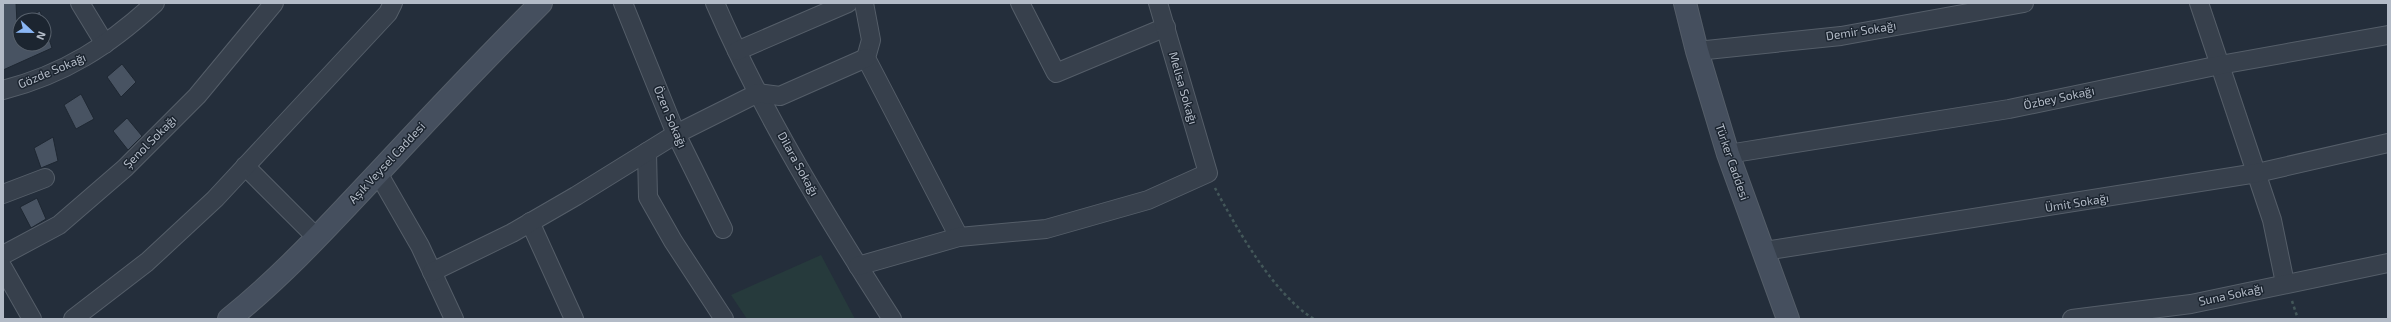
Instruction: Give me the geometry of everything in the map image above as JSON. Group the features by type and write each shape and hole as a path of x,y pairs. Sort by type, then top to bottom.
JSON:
{"street":[{"path":"80,3 105,44"},
{"name":"Gözde Sokağı","path":"3,90 26,84 80,61 123,32 155,3"},
{"name":"Şenol Sokağı","path":"3,255 59,224 125,168 197,96 274,3"},
{"path":"73,319 147,262 215,199 388,13 393,3"},
{"name":"Aşık Veysel Caddesi","path":"232,318 317,238 482,62 541,3"},
{"name":"Özen Sokağı","path":"623,3 676,134 723,229"},
{"name":"Dilara Sokağı","path":"715,3 758,93 834,229 892,319"},
{"path":"737,51 848,3"},
{"path":"864,3 871,40 866,58 959,236"},
{"path":"1020,3 1056,73 1166,28"},
{"name":"Türker Caddesi","path":"1685,3 1697,51 1728,154 1788,319"},
{"name":"Demir Sokağı","path":"1697,51 1841,36 2024,3"},
{"path":"2199,3 2272,220 2285,283"},
{"name":"Melisa Sokağı","path":"1164,4 1166,28 1208,173"},
{"name":"Özbey Sokağı","path":"1728,154 2010,109 2220,65 2388,35"},
{"path":"432,272 530,222 576,196 676,134 758,93 780,96 866,58"},
{"name":"Ümit Sokağı","path":"1764,251 2257,174 2388,143"},
{"path":"647,152 648,196 672,241 724,319"},
{"path":"246,166 317,238"},
{"path":"378,173 420,246 454,319"},
{"path":"858,266 959,236 1046,229 1148,200 1208,173"},
{"path":"3,194 45,178"},
{"path":"530,222 574,319"},
{"name":"Suna Sokağı","path":"2072,319 2191,304 2285,283 2388,263"},
{"path":"3,268 32,319"}],"path":[{"path":"1208,173 1241,235 1300,311 1314,319"}],"green space":[{"path":"821,255 855,319 747,319 731,295"}],"building":[{"path":"3,3 16,3 16,12 12,12 12,52 43,52 3,70"},
{"path":"122,64 136,82 121,97 107,77"},
{"path":"81,94 94,119 76,129 64,105"},
{"path":"127,118 142,136 128,150 113,131"},
{"path":"53,137 58,161 41,168 34,148"},
{"path":"37,198 46,219 31,228 20,207"}]}
